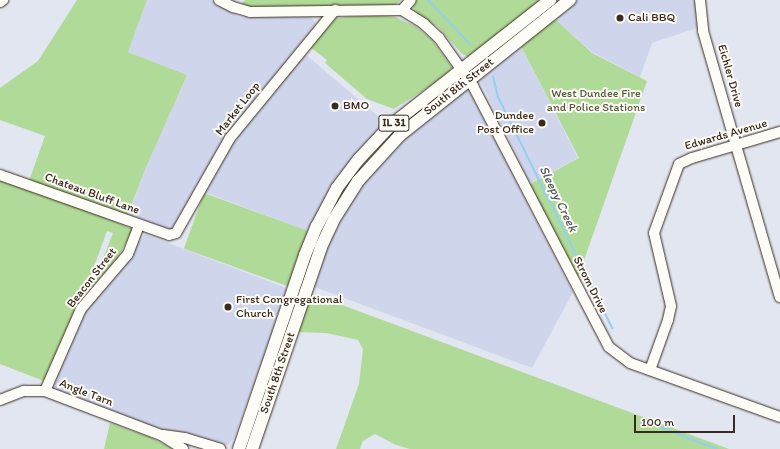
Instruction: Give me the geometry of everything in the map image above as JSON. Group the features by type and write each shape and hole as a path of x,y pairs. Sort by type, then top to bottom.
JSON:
{"main road":[{"name":"South 8th Street","path":"252,449 321,247 341,206 366,170 400,134 465,74 550,0"},
{"name":"South 8th Street","path":"239,449 305,255 315,230 334,194 359,159 387,130 570,0"}],"street":[{"path":"219,0 250,12 402,10 411,0"},
{"name":"Eichler Drive","path":"700,0 703,31 780,297"},
{"name":"Market Loop","path":"176,233 230,138 335,10"},
{"name":"Strom Drive","path":"402,10 432,31 465,74 605,341 623,359 780,417"},
{"name":"Edwards Avenue","path":"650,370 669,317 671,306 654,235 675,175 683,161 780,132"},
{"name":"Chateau Bluff Lane","path":"0,175 169,235 176,233"},
{"name":"Beacon Street","path":"46,391 80,310 128,254 139,225"},
{"name":"Angle Tarn","path":"0,400 24,391 46,391 161,435 183,449"},
{"name":"Angle Tarn","path":"161,435 185,438 220,449"}],"shaded area":[{"path":"147,0 211,0 239,17 311,17 317,25 229,133 174,229 169,231 128,217 144,172 187,75 128,52"},
{"path":"577,0 695,0 697,28 652,43 640,77 592,52 554,18"},
{"path":"520,44 578,158 530,183 480,80"},
{"path":"305,54 379,117 381,122 376,134 310,232 204,192 235,138"},
{"path":"464,89 471,94 573,292 532,368 312,286 328,242 351,200 388,152"},
{"path":"145,234 289,289 234,438 228,445 220,445 151,426 62,394 55,389 54,385 74,332 80,325 86,309"}],"green space":[{"path":"77,0 147,0 128,52 187,75 144,172 127,217 29,181 45,136 0,120 0,88 38,61"},
{"path":"245,0 401,0 395,5 247,7 241,5"},
{"path":"416,0 542,0 469,57 462,54 438,27 416,13 413,6"},
{"path":"376,15 395,17 415,26 432,40 452,67 446,76 394,109 367,99 325,63 327,60 310,47 335,18"},
{"name":"West Dundee Fire and Police Stations","path":"554,18 592,53 647,81 576,283 526,186 579,158 520,44"},
{"path":"0,173 133,229 117,259 82,298 49,383 0,364","holes":["107,231 113,233 97,274 86,288"]},
{"path":"204,193 310,232 290,287 184,248"},
{"path":"310,293 729,449 410,449 396,445 375,434 363,441 360,449 336,449 359,384 363,349 358,340 327,333 297,332"},
{"path":"110,423 152,438 173,449 104,449"}],"waterway":[{"name":"Sleepy Creek","path":"428,0 470,44"},
{"name":"Sleepy Creek","path":"493,76 498,97 612,328"},
{"name":"Sleepy Creek","path":"644,421 717,449"}],"place":[{"name":"Cali BBQ","path":"620,18"},
{"name":"BMO","path":"335,106"},
{"name":"Dundee Post Office","path":"542,123"},
{"name":"First Congregational Church","path":"228,307"}]}
